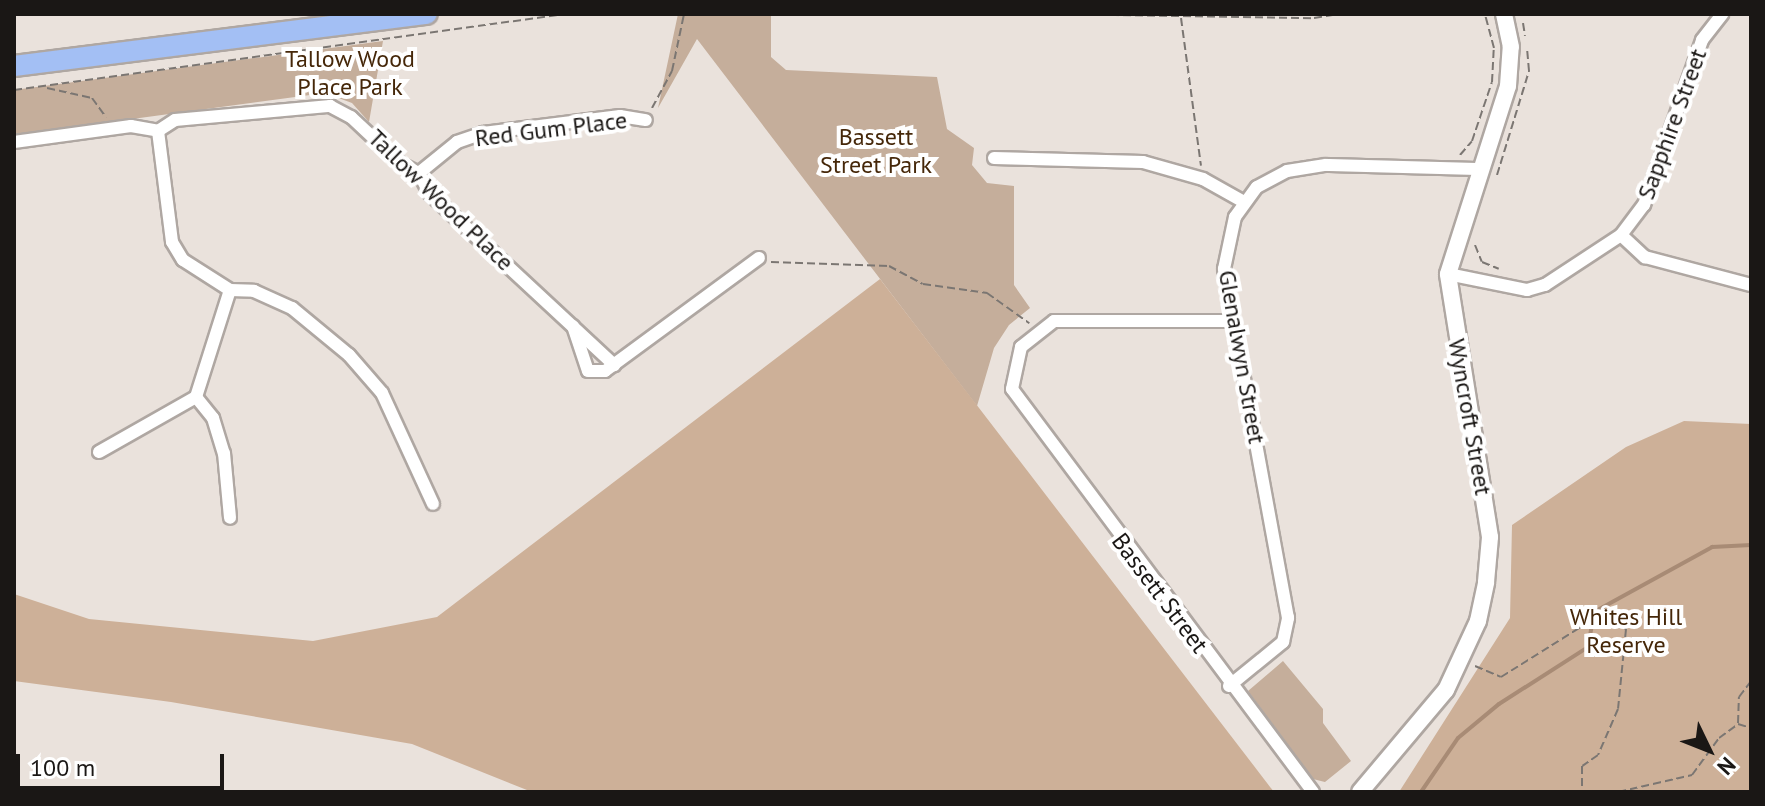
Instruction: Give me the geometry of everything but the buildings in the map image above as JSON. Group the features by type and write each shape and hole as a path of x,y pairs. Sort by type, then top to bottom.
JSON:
{"main road":[{"path":"14,66 427,14"}],"street":[{"name":"Wyncroft Street","path":"1360,792 1446,690 1463,660 1478,621 1490,537 1448,274 1510,74 1504,14"},
{"name":"Sapphire Street","path":"1448,274 1527,290 1545,285 1621,235 1644,205 1702,40 1722,14"},
{"name":"Tallow Wood Place","path":"14,142 111,129 158,131 175,120 330,106 351,117 401,164 419,173 429,193 572,322 614,365"},
{"name":"Red Gum Place","path":"419,173 457,142 483,133 620,116 646,120"},
{"path":"158,131 172,242 183,260 230,290 254,291 292,308 366,373 382,393 433,504"},
{"path":"994,158 1143,162 1203,179 1244,202"},
{"name":"Glenalwyn Street","path":"1229,686 1283,642 1288,618 1224,269 1227,241 1244,202 1257,187 1287,171 1326,165 1480,169"},
{"path":"1621,235 1645,257 1751,285"},
{"path":"614,365 759,258"},
{"path":"99,452 196,397 230,290"},
{"path":"1037,331 1054,321 1076,318 1232,321"},
{"name":"Tallow Wood Place","path":"572,322 588,371 614,365"},
{"name":"Bassett Street","path":"1037,331 1021,347 1012,389 1229,686 1313,792"},
{"path":"196,397 213,418 224,453 230,518"}],"path":[{"path":"14,90 565,14"},
{"path":"646,120 668,81 684,14"},
{"path":"1051,14 1181,17 1339,14"},
{"path":"1461,157 1492,82 1494,48 1485,14"},
{"path":"1492,189 1529,71 1520,14"},
{"path":"1181,17 1203,179"},
{"path":"42,87 92,98 101,106 111,129"},
{"path":"1474,240 1482,262 1508,273"},
{"path":"759,258 776,263 889,266 923,284 987,293 1037,331"},
{"path":"1463,660 1501,677 1579,628 1601,623 1626,629 1627,657 1618,709 1598,755 1582,766 1582,792"},
{"path":"1738,724 1739,697 1751,681"},
{"path":"1738,724 1751,728"},
{"path":"1618,792 1692,775 1719,738 1738,724"}],"green space":[{"name":"Bassett Street Park","path":"678,14 771,14 771,57 786,70 937,77 947,129 974,148 972,165 987,183 1014,186 1014,285 1030,308 1009,325 994,348 977,406 697,39 658,108"},
{"name":"Tallow Wood Place Park","path":"383,41 369,122 352,103 325,93 14,135 14,90"},
{"path":"880,279 1274,792 532,792 412,744 171,702 14,681 14,594 89,619 313,641 437,617"},
{"name":"Whites Hill Reserve","path":"1684,421 1751,424 1751,792 1399,792 1510,618 1512,525 1626,447"},
{"path":"1283,661 1323,709 1323,723 1351,761 1325,782 1313,779 1248,691"}],"waterway":[{"path":"1421,792 1458,738 1499,704 1588,647 1594,612 1712,547 1751,545"}]}
